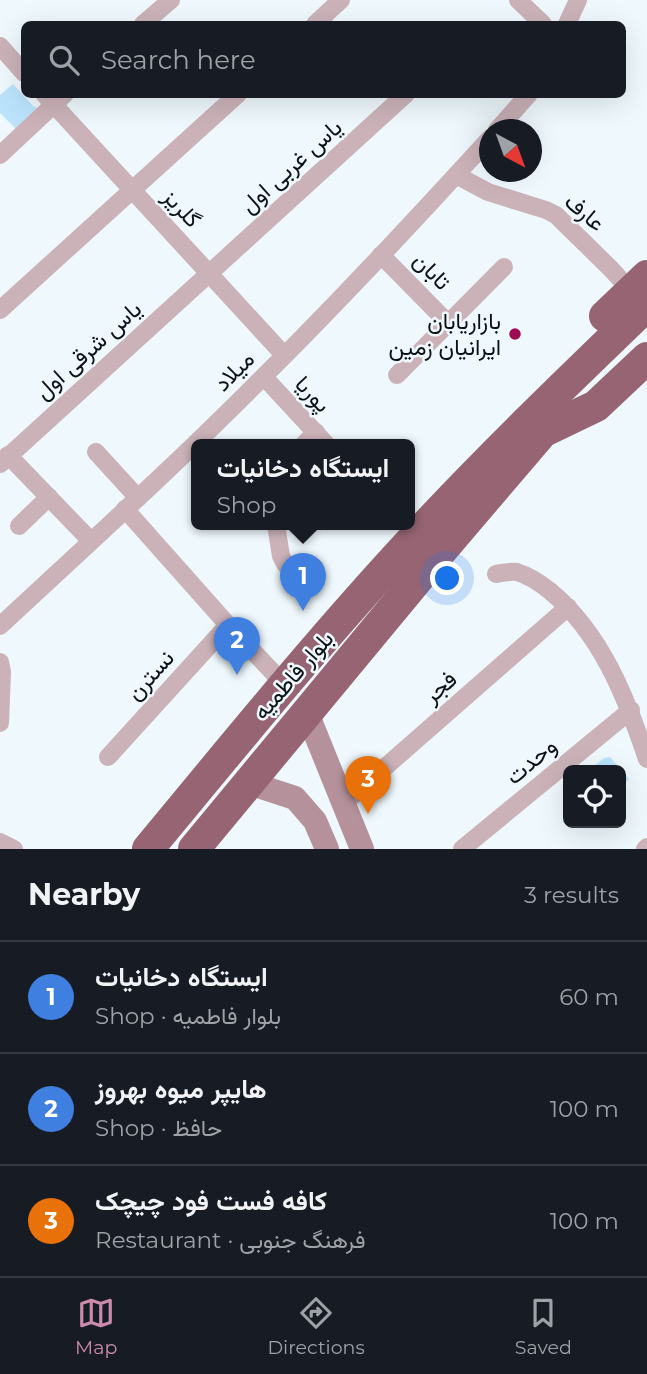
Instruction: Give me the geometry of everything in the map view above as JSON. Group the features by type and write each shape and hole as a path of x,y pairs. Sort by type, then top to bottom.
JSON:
{"highway":[{"path":"538,423 641,290"},
{"path":"538,423 647,333"},
{"path":"538,423 596,406 647,358"},
{"name":"بلوار فاطمیه","path":"148,849 284,684 413,539 538,423"},
{"name":"بلوار فاطمیه","path":"194,849 435,558 538,423"}],"street":[{"path":"147,21 171,0"},
{"path":"318,21 341,0"},
{"path":"518,0 539,21"},
{"path":"568,21 578,0"},
{"path":"0,46 21,70"},
{"path":"0,155 54,98"},
{"name":"گلریز","path":"54,98 133,191 284,355"},
{"path":"0,310 234,98"},
{"name":"یاس غربی اول","path":"209,274 402,98"},
{"path":"507,119 525,98"},
{"name":"میلاد","path":"200,439 264,377 479,149"},
{"name":"عارف","path":"456,175 488,192 556,215 611,269 641,290"},
{"name":"تابان","path":"381,255 448,323"},
{"path":"397,375 504,267"},
{"name":"یاس شرقی اول","path":"4,460 209,274"},
{"name":"پوریا","path":"264,377 313,439"},
{"name":"میلاد","path":"0,626 191,447"},
{"path":"96,452 132,504 228,625 284,684"},
{"path":"4,460 50,497 91,541"},
{"path":"19,526 50,497"},
{"path":"277,530 285,564 314,568"},
{"path":"496,574 515,571 536,580 569,607 615,676 631,710 647,759"},
{"name":"فجر","path":"344,804 569,607"},
{"name":"نسترن","path":"108,757 228,625"},
{"path":"0,663 0,723"},
{"name":"وحدت","path":"463,849 631,710"},
{"path":"307,713 362,849"},
{"path":"249,783 295,798 316,821 327,849"},
{"path":"0,842 14,849"}],"building":[{"path":"13,84 21,93 21,98 26,98 37,108 16,129 0,113 0,95"},
{"path":"610,757 617,765 595,765"}],"place":[{"name":"بازاریابان ایرانیان زمین","path":"515,334"},
{"name":"ایستگاه دخانیات","path":"303,611"},
{"name":"هایپر میوه بهروز","path":"237,675"},
{"name":"کافه فست فود چیچک","path":"368,814"}]}
